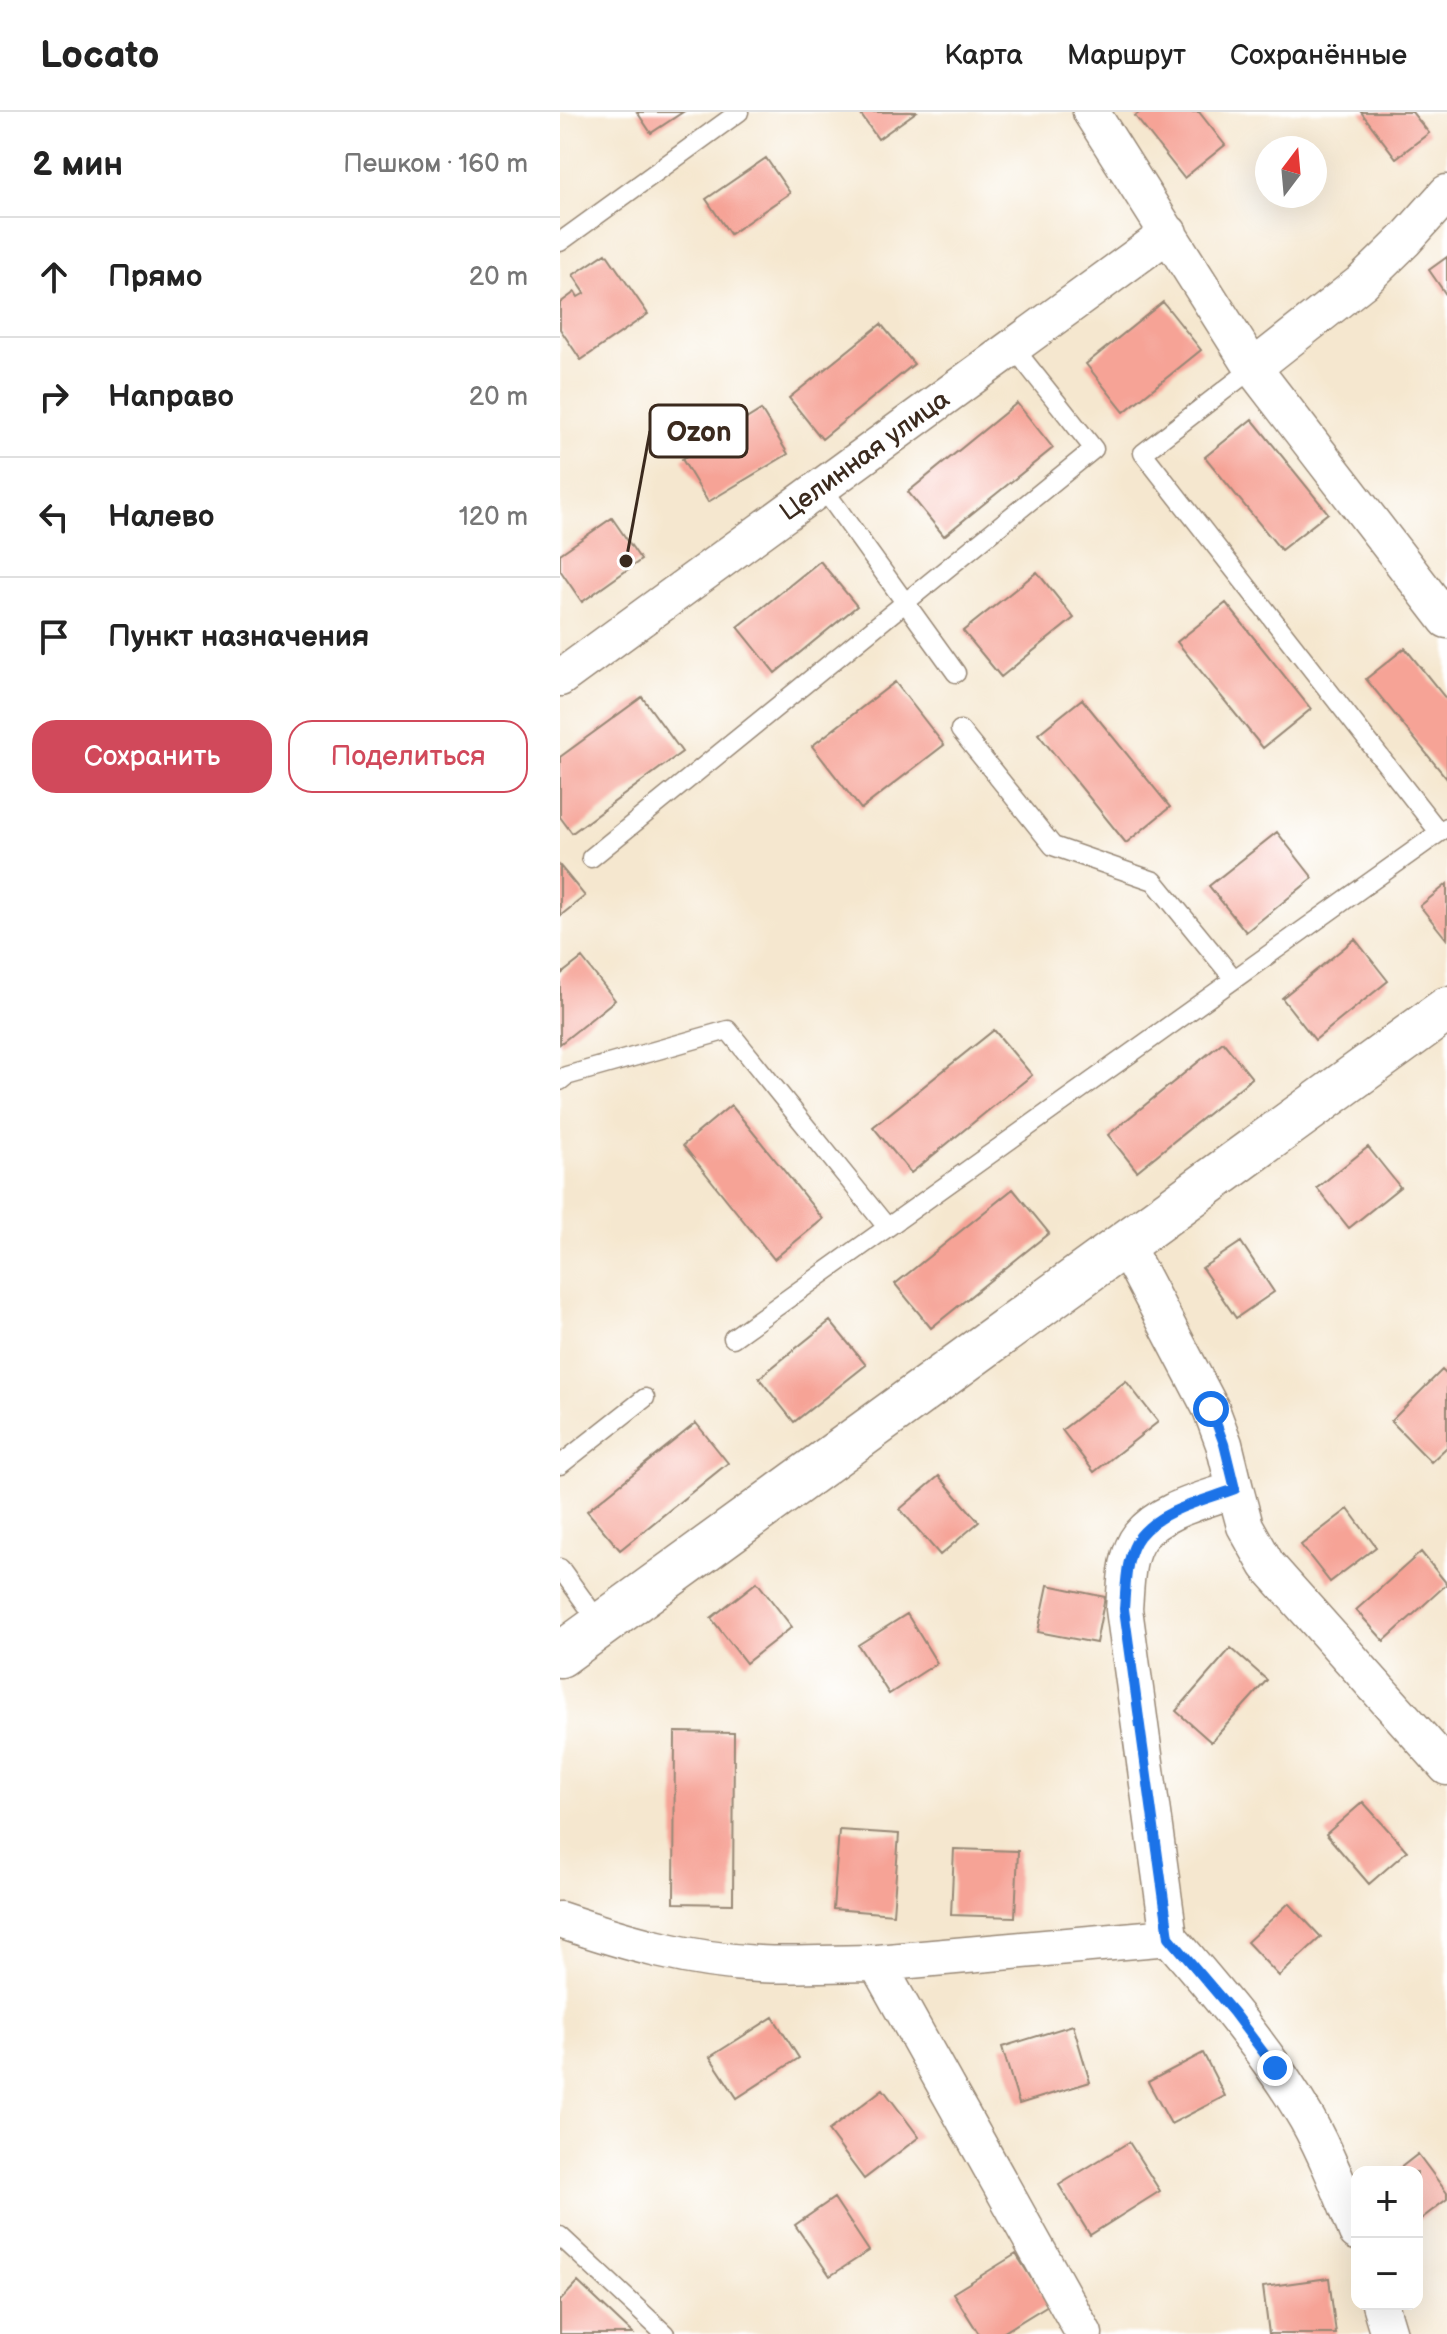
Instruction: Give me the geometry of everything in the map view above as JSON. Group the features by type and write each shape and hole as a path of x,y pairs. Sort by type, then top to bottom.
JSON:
{"street":[{"path":"1091,112 1253,368 1447,620"},
{"path":"1253,368 1362,282 1447,193"},
{"name":"Целинная улица","path":"560,678 1169,233"},
{"path":"560,1655 1447,1009"},
{"path":"1125,1245 1211,1409 1224,1444 1245,1526 1267,1565 1447,1767"},
{"path":"1235,1489 1165,1515 1139,1537 1128,1569 1124,1609 1169,1937 1233,2012 1275,2068 1308,2122 1351,2219"},
{"path":"560,1920 630,1943 699,1958 759,1964 877,1963 1169,1937"},
{"path":"877,1963 1084,2334"},
{"path":"1382,2310 1389,2334"}],"lane":[{"path":"560,242 739,112"},
{"path":"591,858 1094,449 1013,347"},
{"path":"733,1338 1443,830 1143,453 1253,368"},
{"path":"822,487 956,673"},
{"path":"960,730 1053,846 1154,881 1234,979"},
{"path":"560,1081 566,1076 728,1030 887,1227"},
{"path":"560,1465 645,1398"},
{"path":"560,1568 601,1625"},
{"path":"560,2236 665,2334"}],"building":[{"path":"637,112 683,112 651,133"},
{"path":"859,112 916,112 878,139"},
{"path":"1140,112 1199,112 1225,145 1184,178 1135,116"},
{"path":"1361,112 1412,112 1429,133 1396,158"},
{"path":"766,158 790,193 730,234 706,199"},
{"path":"606,253 648,314 581,360 560,329 560,303 575,292 578,297 585,293 573,275"},
{"path":"1447,257 1447,296 1429,270"},
{"path":"1163,302 1201,350 1124,412 1086,364"},
{"path":"881,324 914,364 822,439 789,398"},
{"path":"1017,403 1053,448 944,536 908,492"},
{"path":"761,410 788,454 708,502 682,459"},
{"path":"1252,419 1328,513 1281,550 1205,457"},
{"path":"612,518 641,560 582,602 560,570 560,554"},
{"path":"820,561 857,606 775,673 738,627"},
{"path":"1037,572 1074,618 1001,677 963,631"},
{"path":"1226,603 1311,709 1263,748 1177,642"},
{"path":"1405,648 1447,700 1447,779 1366,679"},
{"path":"895,682 944,745 861,809 812,746"},
{"path":"642,697 682,752 572,833 560,817 560,757"},
{"path":"1082,699 1170,807 1126,843 1038,734"},
{"path":"1277,832 1313,878 1246,932 1209,886"},
{"path":"560,866 585,896 560,916"},
{"path":"1447,884 1447,940 1420,906"},
{"path":"1355,939 1388,981 1315,1040 1282,998"},
{"path":"582,958 615,1000 560,1044 560,975"},
{"path":"994,1030 1032,1075 911,1173 873,1127"},
{"path":"1223,1042 1252,1078 1137,1171 1108,1135"},
{"path":"731,1105 823,1219 774,1259 683,1145"},
{"path":"1368,1147 1400,1187 1349,1228 1317,1188"},
{"path":"1013,1189 1049,1233 931,1328 895,1284"},
{"path":"1241,1242 1274,1292 1236,1318 1202,1268"},
{"path":"830,1321 866,1365 794,1422 759,1378"},
{"path":"1442,1370 1447,1375 1447,1447 1431,1462 1391,1421"},
{"path":"1126,1381 1158,1422 1094,1472 1062,1430"},
{"path":"696,1423 728,1463 620,1550 587,1511"},
{"path":"939,1476 979,1522 940,1555 900,1509"},
{"path":"1348,1509 1376,1547 1330,1582 1301,1545"},
{"path":"1421,1552 1447,1584 1384,1641 1356,1610"},
{"path":"757,1582 792,1627 746,1663 711,1618"},
{"path":"1048,1585 1105,1597 1096,1643 1038,1632"},
{"path":"907,1614 937,1663 889,1694 858,1645"},
{"path":"1231,1648 1267,1680 1211,1742 1176,1711"},
{"path":"675,1732 734,1733 733,1904 674,1903"},
{"path":"1363,1802 1407,1851 1369,1884 1326,1834"},
{"path":"839,1830 899,1834 893,1914 833,1909"},
{"path":"954,1849 1018,1851 1015,1917 951,1915"},
{"path":"1289,1903 1321,1937 1279,1976 1247,1942"},
{"path":"773,2017 799,2058 737,2098 710,2057"},
{"path":"1073,2025 1090,2082 1019,2104 1002,2047"},
{"path":"1203,2053 1225,2096 1171,2124 1148,2082"},
{"path":"883,2089 919,2137 864,2179 828,2131"},
{"path":"1129,2142 1160,2191 1090,2235 1059,2185"},
{"path":"1418,2154 1447,2193 1447,2199 1423,2217 1423,2166 1403,2166"},
{"path":"834,2198 869,2251 830,2276 795,2225"},
{"path":"1016,2254 1048,2305 1001,2334 979,2334 953,2293"},
{"path":"1329,2278 1336,2334 1269,2334 1263,2287"},
{"path":"578,2282 633,2334 560,2334 560,2301"}],"place":[{"name":"Ozon","path":"626,561"}],"route":[{"path":"1211,1409 1235,1489 1165,1515 1139,1537 1128,1569 1124,1609 1169,1937 1233,2012 1275,2068"}]}
